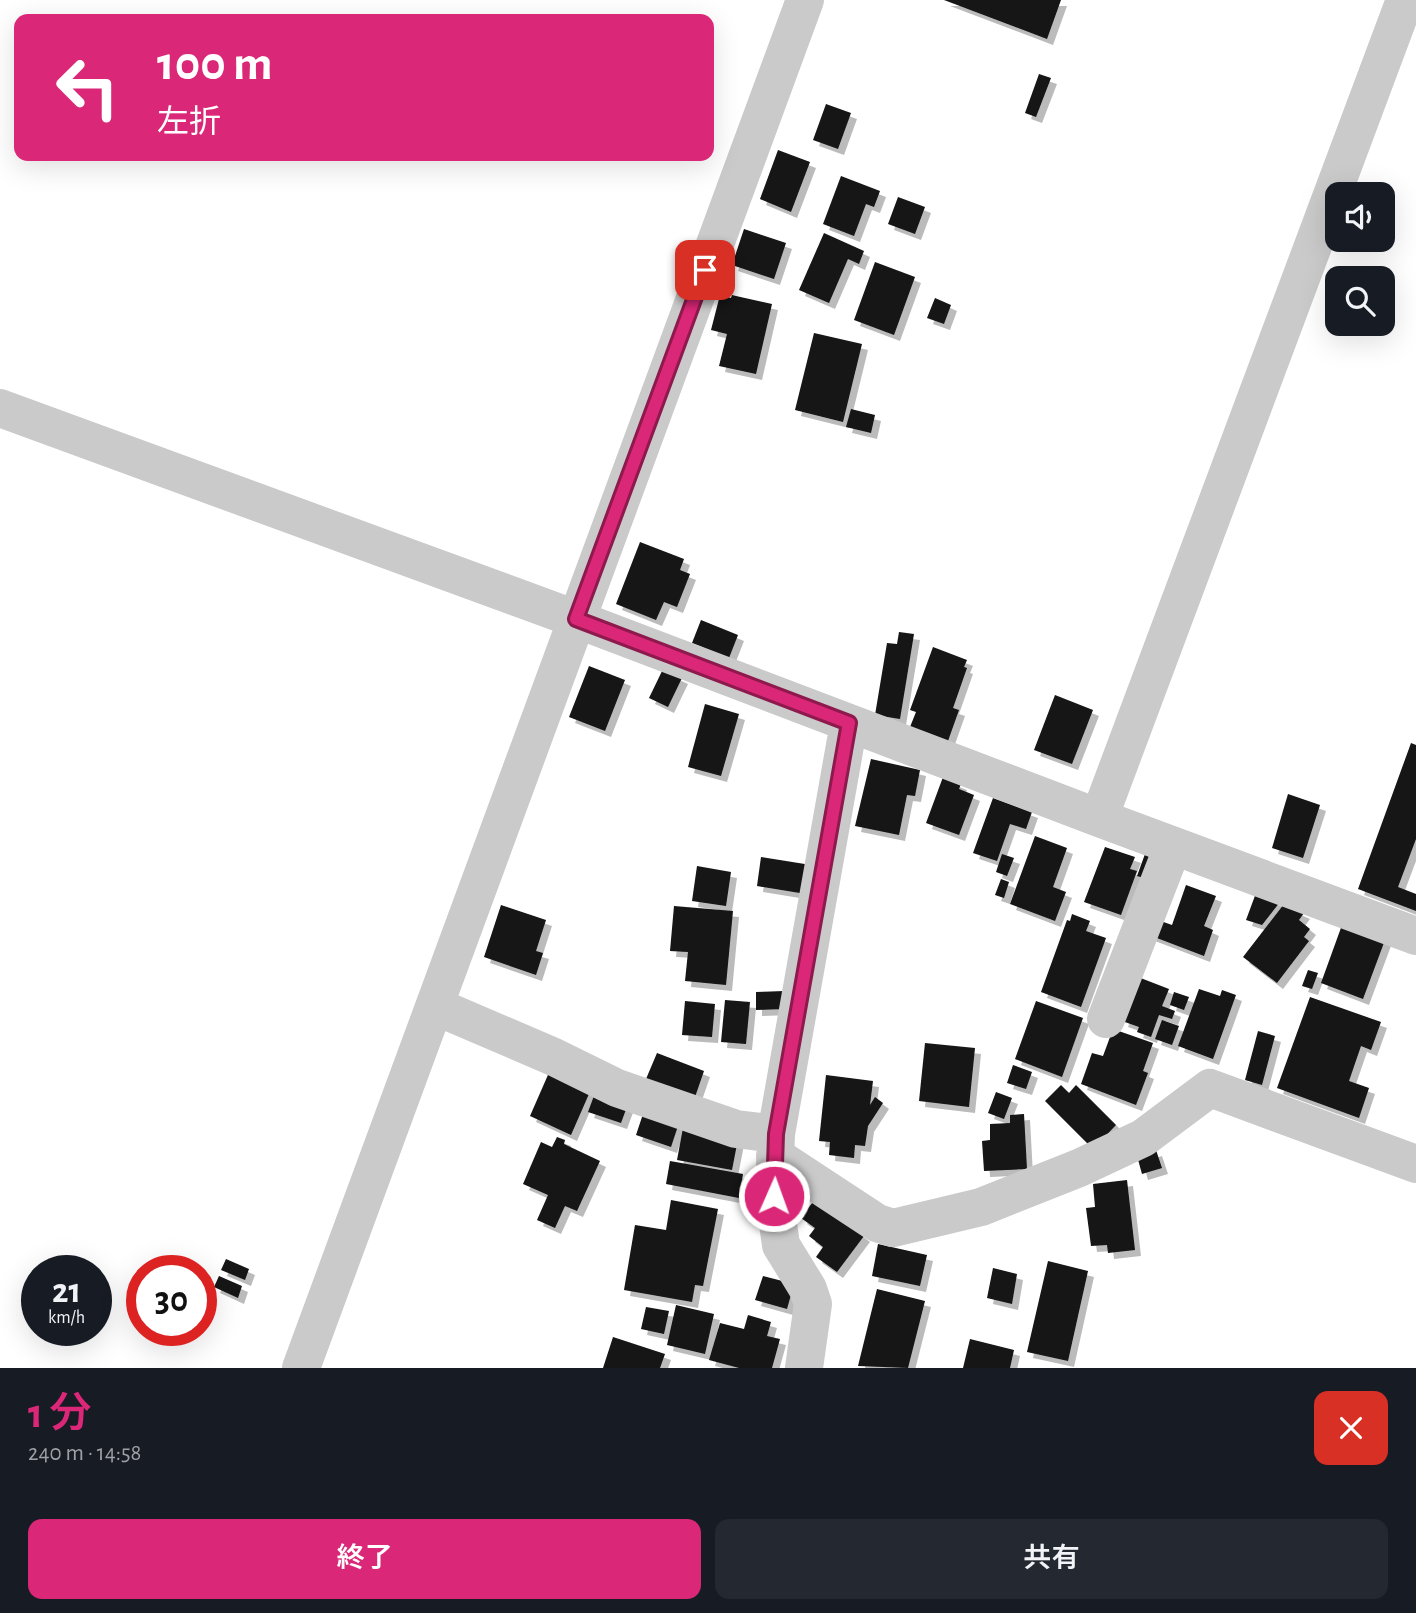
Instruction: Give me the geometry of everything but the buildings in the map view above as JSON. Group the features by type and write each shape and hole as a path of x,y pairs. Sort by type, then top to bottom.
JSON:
{"street":[{"path":"301,1368 805,0"},
{"path":"1099,818 1405,0"},
{"path":"0,408 576,619 1416,936"},
{"path":"804,1368 813,1304 808,1289 781,1245 774,1196 775,1145 849,723"},
{"path":"1105,1018 1173,846"},
{"path":"435,1006 617,1088 775,1145 877,1223 893,1228 981,1206 1079,1168 1143,1138 1210,1088 1416,1164"}],"route":[{"path":"705,270 576,619 849,723 776,1134 774,1196"}]}
